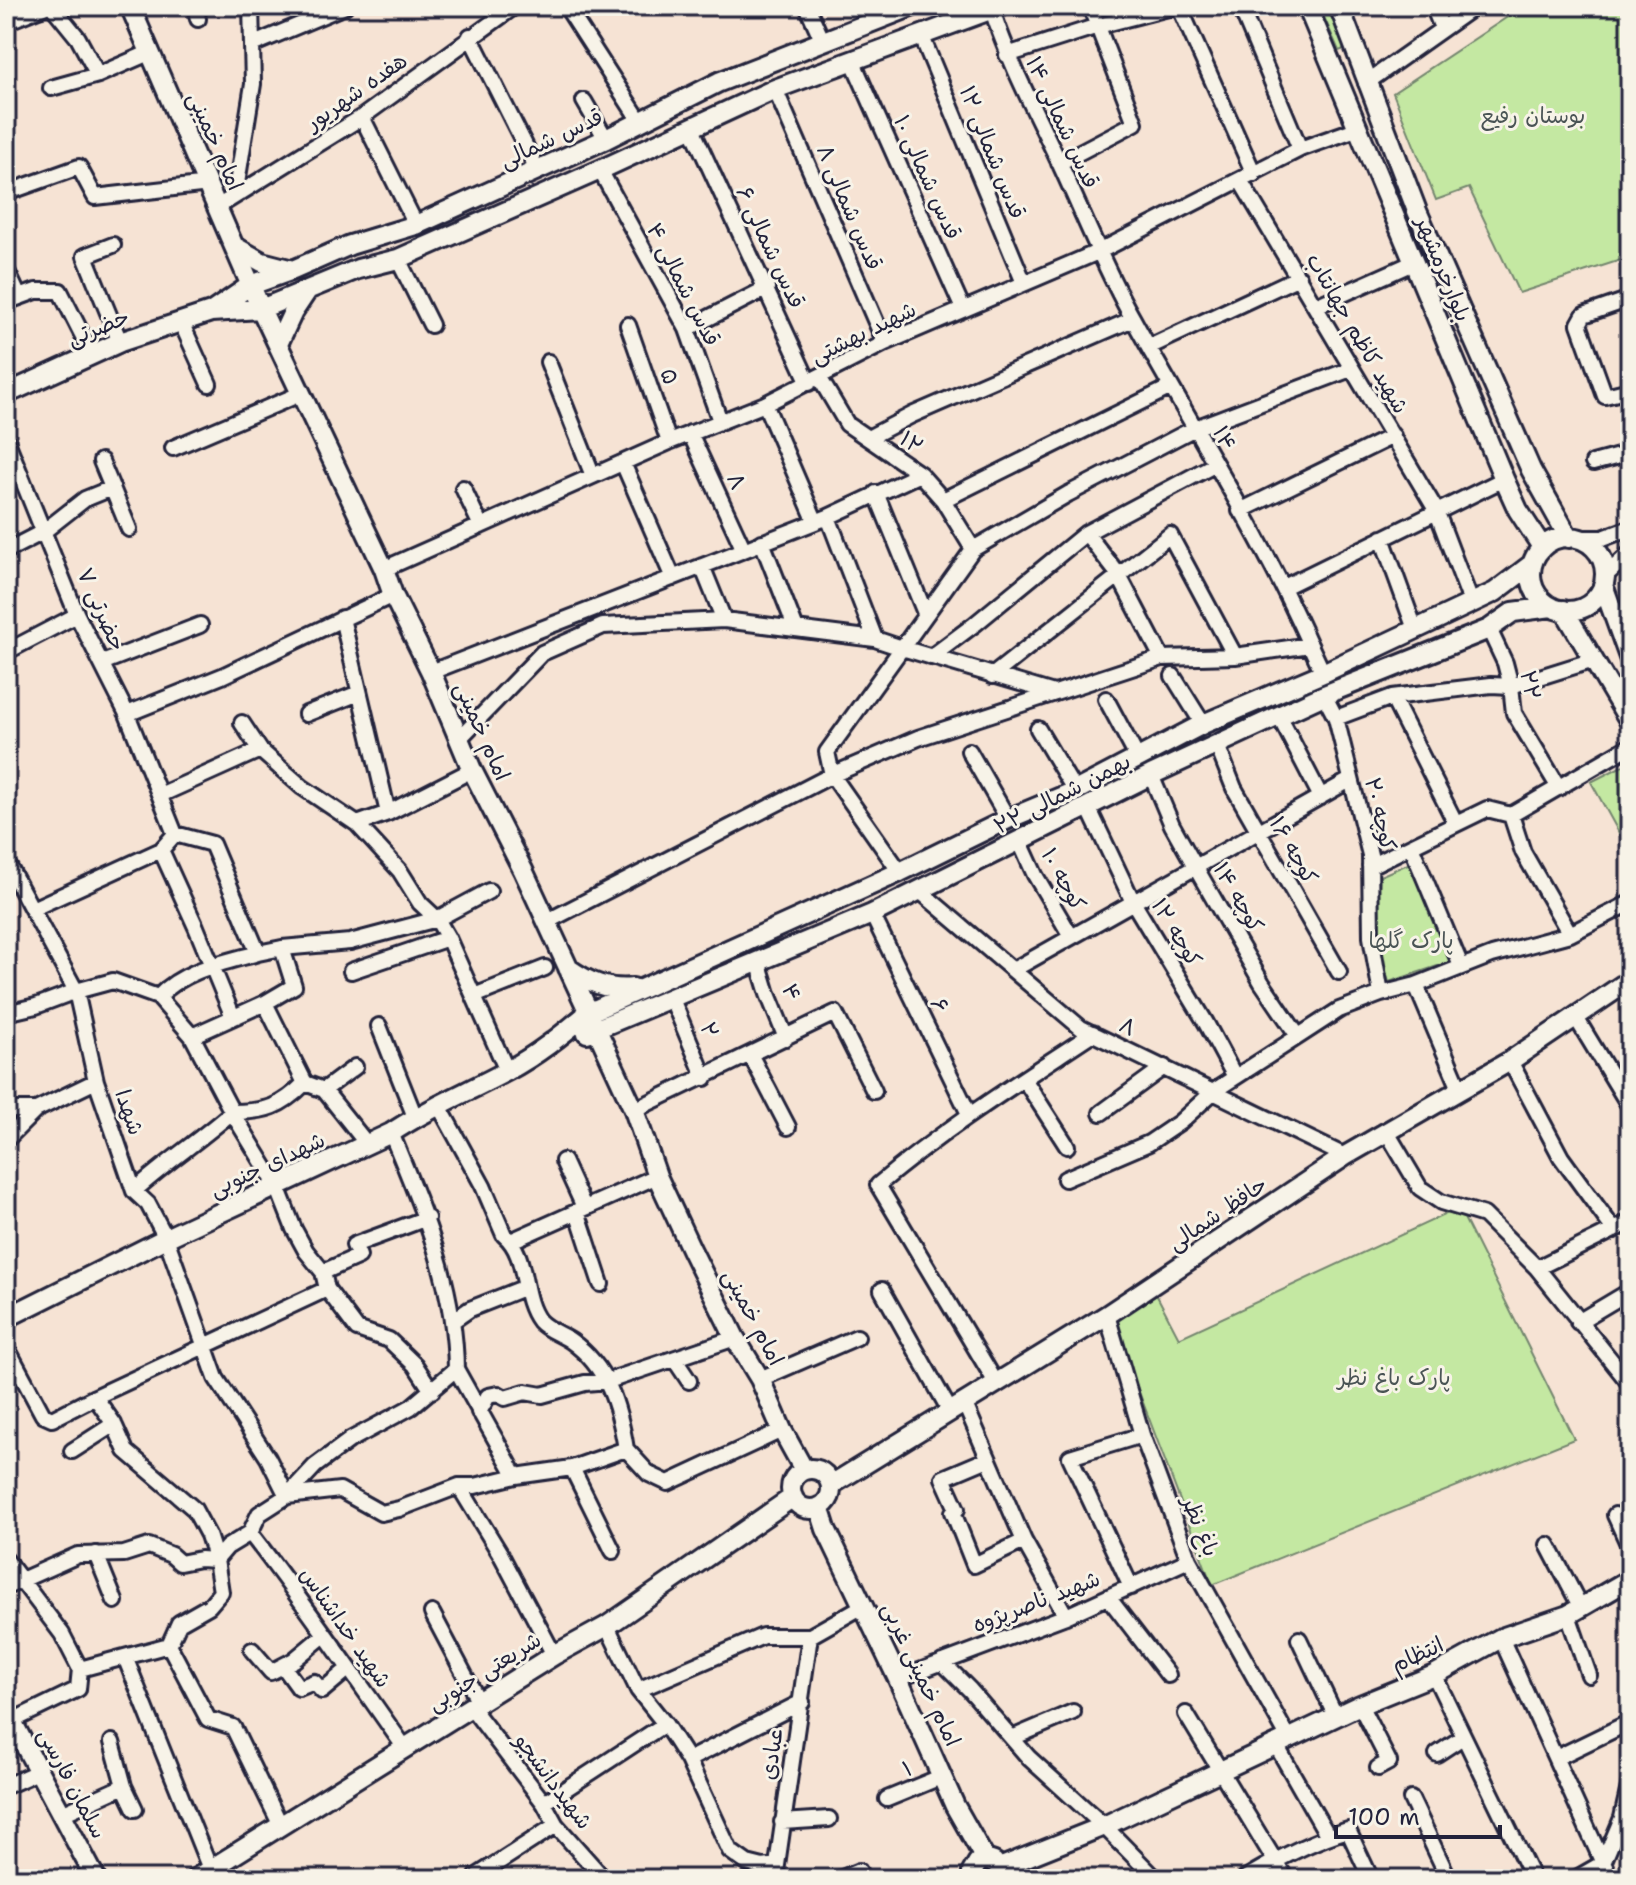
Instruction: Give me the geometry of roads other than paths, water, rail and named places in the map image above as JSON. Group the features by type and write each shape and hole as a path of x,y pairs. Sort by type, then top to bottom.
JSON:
{"main road":[{"name":"امام خمینی","path":"130,6 261,309 384,569 472,770 634,1110 657,1176 735,1338 760,1379 804,1470"},
{"name":"قدس شمالی","path":"211,312 251,285 350,245 416,225 606,139 719,82 913,6"},
{"name":"بلوارخرمشهر","path":"1307,6 1537,556"},
{"name":"بلوارخرمشهر","path":"1339,6 1423,225 1531,470 1572,538"},
{"path":"211,312 261,309 358,269 398,259 775,89 997,8"},
{"path":"234,246 264,263 293,270"},
{"path":"279,342 307,291"},
{"name":"حضرتی","path":"6,394 120,342 211,312"},
{"path":"1518,510 1532,512 1543,506 1547,498"},
{"path":"1630,660 1612,615 1604,568 1598,554 1588,544 1572,538 1559,538 1537,556 1532,582 1535,591 1541,599 1558,608 1580,635 1630,722"},
{"name":"۲۲ بهمن شمالی","path":"592,1021 643,986 900,872 1008,819 1075,791 1203,724 1323,673 1495,592 1537,556"},
{"path":"1558,608 1585,607 1593,601 1604,581"},
{"path":"1495,592 1510,595 1513,612"},
{"name":"۲۲ بهمن شمالی","path":"592,1021 672,999 872,914 1151,775 1324,695 1489,629 1513,612 1558,608"},
{"path":"1580,635 1582,621 1588,614 1600,612 1612,615"},
{"path":"567,968 584,980 603,987 623,989 643,986"},
{"name":"حافظ شمالی","path":"831,1485 995,1381 1107,1315 1345,1156 1510,1061 1630,980"},
{"name":"شهدای جنوبی","path":"6,1318 166,1238 391,1133 438,1104 507,1071 592,1021"},
{"path":"804,1470 819,1471 831,1485 828,1499 819,1507 802,1507 793,1497 793,1481 804,1470"},
{"name":"شریعتی جنوبی","path":"203,1874 554,1655 607,1626 793,1497"},
{"name":"امام خمینی غربی","path":"819,1507 826,1529 955,1806 994,1869"},
{"name":"انتظام","path":"994,1869 1104,1826 1360,1705 1434,1675 1501,1638 1574,1611 1628,1584"},
{"name":"سلمان فارسی","path":"9,1716 96,1879"},
{"path":"971,1878 975,1865 994,1869"}],"street":[{"path":"6,22 49,6 78,38 98,75"},
{"path":"235,196 253,84 251,6"},
{"path":"254,44 345,6"},
{"name":"هفده شهریور","path":"219,206 362,117 515,6"},
{"path":"566,6 640,121"},
{"path":"807,6 823,42"},
{"path":"1059,163 1135,123 1090,6"},
{"path":"1007,55 1098,26 1177,6"},
{"name":"شهید کاظم جهانتاب","path":"1177,6 1247,177 1351,369 1436,510 1471,602"},
{"path":"1240,6 1300,149"},
{"path":"1433,6 1442,28"},
{"path":"1366,83 1475,6"},
{"name":"قدس شمالی ۱۴","path":"997,8 1007,55 1098,252"},
{"path":"470,36 538,171"},
{"name":"قدس شمالی ۱۲","path":"922,37 1024,283"},
{"path":"51,88 98,75 151,52"},
{"name":"قدس شمالی ۱۰","path":"853,62 963,309"},
{"name":"قدس شمالی ۸","path":"775,89 885,343"},
{"path":"584,101 606,139"},
{"path":"362,117 416,225"},
{"name":"شهید بهشتی","path":"384,569 669,442 765,404 885,343 1098,252 1300,149 1359,128"},
{"name":"قدس شمالی ۶","path":"692,129 814,380"},
{"path":"6,193 79,167 95,197 209,184"},
{"name":"قدس شمالی ۴","path":"600,170 687,329 720,421"},
{"path":"113,245 85,256 120,342"},
{"name":"۱۴","path":"1098,252 1284,587 1323,673"},
{"path":"398,259 431,325"},
{"path":"1316,306 1415,262"},
{"path":"6,269 13,299 36,291 60,291 92,354"},
{"path":"1149,347 1299,277"},
{"path":"687,329 767,288"},
{"path":"1630,299 1584,315 1579,324 1605,396 1630,390"},
{"path":"868,438 912,415 1133,319"},
{"path":"181,322 209,384"},
{"name":"۵","path":"628,325 669,442"},
{"path":"548,362 593,476"},
{"path":"900,872 832,775 827,752 973,549 1068,494 1195,428 1351,369"},
{"name":"۱۲","path":"814,380 847,424 920,474 943,500 973,549"},
{"path":"943,500 1171,387"},
{"path":"173,448 300,394"},
{"path":"765,404 822,518 875,639"},
{"name":"۸","path":"690,433 743,548"},
{"path":"1240,511 1393,436"},
{"name":"حضرتی ۷","path":"6,439 77,615 127,714 175,834"},
{"path":"1593,463 1630,453"},
{"path":"101,461 129,529"},
{"path":"623,463 673,578"},
{"path":"931,657 1086,533 1214,465"},
{"path":"431,672 822,518 920,474"},
{"path":"1284,587 1504,479"},
{"path":"6,551 43,532 85,499 112,488"},
{"path":"463,488 481,526"},
{"path":"876,493 925,613"},
{"path":"1572,538 1613,536 1630,528"},
{"path":"1086,533 1118,574 1162,658"},
{"path":"992,676 1170,535 1235,656"},
{"path":"1604,581 1628,555 1616,547 1613,536"},
{"path":"1382,538 1415,629"},
{"path":"762,542 796,629"},
{"path":"702,566 724,620"},
{"path":"127,714 222,676 393,595"},
{"path":"6,652 77,615"},
{"path":"342,618 388,813"},
{"path":"459,739 542,653 603,626 724,620 875,639 1054,693"},
{"path":"102,663 200,625"},
{"name":"۲۲","path":"1489,629 1505,663 1514,713 1559,788"},
{"path":"546,922 832,775 918,738 1162,658 1235,656 1310,645"},
{"path":"1336,718 1392,697 1491,685 1511,686 1594,660"},
{"path":"1173,676 1203,724"},
{"path":"306,714 359,693"},
{"name":"کوچه ۲۰","path":"1324,695 1336,718 1370,866 1371,937 1381,994"},
{"path":"1392,697 1456,824"},
{"path":"1106,699 1137,757"},
{"path":"1279,716 1321,797"},
{"path":"242,723 260,750 302,787 357,824 400,871 420,903 437,919 507,1071"},
{"path":"1038,729 1075,791"},
{"name":"کوچه ۱۶","path":"1217,745 1234,788 1258,833 1339,972"},
{"path":"1370,866 1487,809 1511,815 1630,746"},
{"path":"160,795 260,750"},
{"path":"969,751 1008,819"},
{"path":"357,824 388,813 472,770"},
{"name":"کوچه ۱۴","path":"1151,775 1172,825 1196,868 1262,983 1298,1036"},
{"path":"1013,970 1350,780"},
{"name":"کوچه ۱۲","path":"1088,807 1133,902 1235,1077"},
{"path":"1511,815 1523,852 1570,934"},
{"path":"32,909 161,850 175,834 212,844 258,953"},
{"name":"کوچه ۱۰","path":"1020,842 1035,875 1071,936"},
{"path":"1411,846 1461,966"},
{"path":"161,850 233,1017"},
{"name":"شهدا","path":"6,861 76,991 96,1081 134,1191 148,1204 166,1238 216,1378 268,1458 287,1496"},
{"path":"158,997 171,983 211,966 282,948 350,942 437,919 489,891"},
{"name":"۸","path":"921,892 1081,1028 1345,1156"},
{"path":"1065,1179 1149,1143 1180,1122 1214,1091 1339,1010 1416,985 1461,966 1570,934 1630,903"},
{"name":"۶","path":"872,914 969,1114"},
{"path":"351,971 448,938"},
{"path":"192,1036 265,1003 294,986 282,948"},
{"name":"۴","path":"758,961 786,1038"},
{"path":"474,996 545,968"},
{"path":"6,1013 113,981 158,997 192,1036 232,1112 277,1186 300,1240 323,1272 327,1289 357,1329 389,1340 415,1365 432,1391"},
{"path":"1416,985 1460,1089"},
{"name":"۲","path":"672,999 705,1078"},
{"path":"265,1003 305,1083 324,1090 367,1144"},
{"path":"634,1110 835,1013 874,1091"},
{"path":"1575,1016 1630,1107"},
{"path":"379,1026 415,1117"},
{"path":"995,1381 878,1185 920,1149 969,1114 1093,1033"},
{"path":"751,1056 788,1127"},
{"path":"1510,1061 1561,1157 1614,1230"},
{"path":"324,1090 355,1067"},
{"path":"1101,1113 1164,1067"},
{"path":"1024,1079 1067,1146"},
{"path":"6,1140 36,1110 96,1081"},
{"path":"134,1191 232,1112 268,1109 288,1099 305,1083"},
{"path":"438,1104 483,1186 504,1235 518,1254 531,1307 541,1324 571,1341 592,1358 608,1381 622,1423 626,1449 649,1474 668,1483 782,1430"},
{"path":"6,1110 36,1110"},
{"path":"391,1133 427,1218 454,1320 456,1369 516,1476"},
{"path":"1388,1134 1420,1188 1441,1202 1484,1215 1537,1268 1578,1322 1629,1379"},
{"path":"563,1161 581,1209 601,1284"},
{"path":"511,1241 657,1176"},
{"path":"323,1272 359,1256 354,1245 427,1218"},
{"path":"1537,1268 1630,1222"},
{"path":"454,1320 470,1309 526,1287"},
{"path":"6,1346 43,1415 52,1419 204,1344 327,1289"},
{"path":"882,1290 988,1459 1024,1541 1066,1616"},
{"path":"1578,1322 1630,1291"},
{"name":"باغ نظر","path":"1107,1315 1142,1435 1189,1560 1328,1836"},
{"path":"760,1379 857,1337"},
{"path":"479,1412 488,1396 498,1394 505,1398 525,1392 542,1395 585,1383 608,1381 735,1338"},
{"path":"675,1360 689,1381"},
{"path":"216,1560 227,1547 250,1533 259,1514 287,1496 315,1466 350,1440 411,1407 456,1369"},
{"path":"95,1397 114,1424 126,1451 194,1509 208,1535 216,1560 221,1592 209,1606 179,1623 169,1645"},
{"path":"72,1451 114,1424"},
{"path":"1131,1587 1070,1457 1142,1435"},
{"path":"287,1496 340,1490 381,1513 459,1486 475,1486 572,1468 626,1449"},
{"path":"988,1459 943,1478 957,1509 953,1512 974,1565 1024,1541"},
{"path":"572,1468 613,1551"},
{"path":"459,1486 501,1555 554,1655"},
{"path":"1615,1515 1630,1548"},
{"name":"شهید خداشناس","path":"250,1533 300,1597 405,1748"},
{"path":"1548,1545 1574,1611 1589,1675"},
{"path":"6,1587 78,1555 124,1554 149,1546 171,1555 180,1563 216,1560"},
{"path":"96,1554 115,1601"},
{"path":"6,1560 62,1634 80,1669 78,1689 9,1716"},
{"name":"شهید ناصرپژوه","path":"898,1679 1066,1616 1189,1560"},
{"path":"1108,1597 1168,1675"},
{"path":"638,1690 763,1636 810,1636 863,1606"},
{"name":"شهیددانشجو","path":"432,1613 475,1705 556,1825 604,1879"},
{"path":"607,1626 638,1690 688,1760 730,1851 747,1863 776,1872"},
{"path":"252,1650 271,1672 324,1635"},
{"name":"عبادی","path":"776,1872 810,1636"},
{"path":"1501,1638 1611,1879"},
{"path":"1299,1639 1336,1717"},
{"path":"80,1669 169,1645"},
{"path":"169,1645 208,1719 233,1727 281,1826"},
{"path":"125,1657 203,1874"},
{"path":"942,1662 1029,1758 1104,1826 1156,1879"},
{"path":"283,1666 299,1688 314,1682 322,1691 348,1669"},
{"path":"1434,1675 1533,1879"},
{"path":"688,1760 802,1702"},
{"path":"1360,1705 1389,1762 1378,1768"},
{"path":"1012,1738 1073,1712"},
{"path":"1186,1714 1286,1879"},
{"path":"1556,1758 1630,1722"},
{"path":"544,1803 665,1724"},
{"path":"1437,1754 1463,1737"},
{"path":"112,1742 124,1786 135,1809"},
{"path":"6,1786 40,1771"},
{"name":"۱","path":"887,1799 943,1776"},
{"path":"1575,1879 1603,1863 1622,1818 1630,1782"},
{"path":"62,1814 124,1786"},
{"path":"1411,1799 1449,1879"},
{"path":"782,1822 829,1819"},
{"path":"477,1876 556,1825"},
{"path":"1244,1879 1274,1861 1348,1830 1371,1879"},
{"path":"840,1879 859,1871"}],"park label":[{"name":"بوستان رفیع","path":"1533,115"},
{"name":"پارک گلها","path":"1411,940"},
{"name":"پارک باغ نظر","path":"1394,1377"}]}
